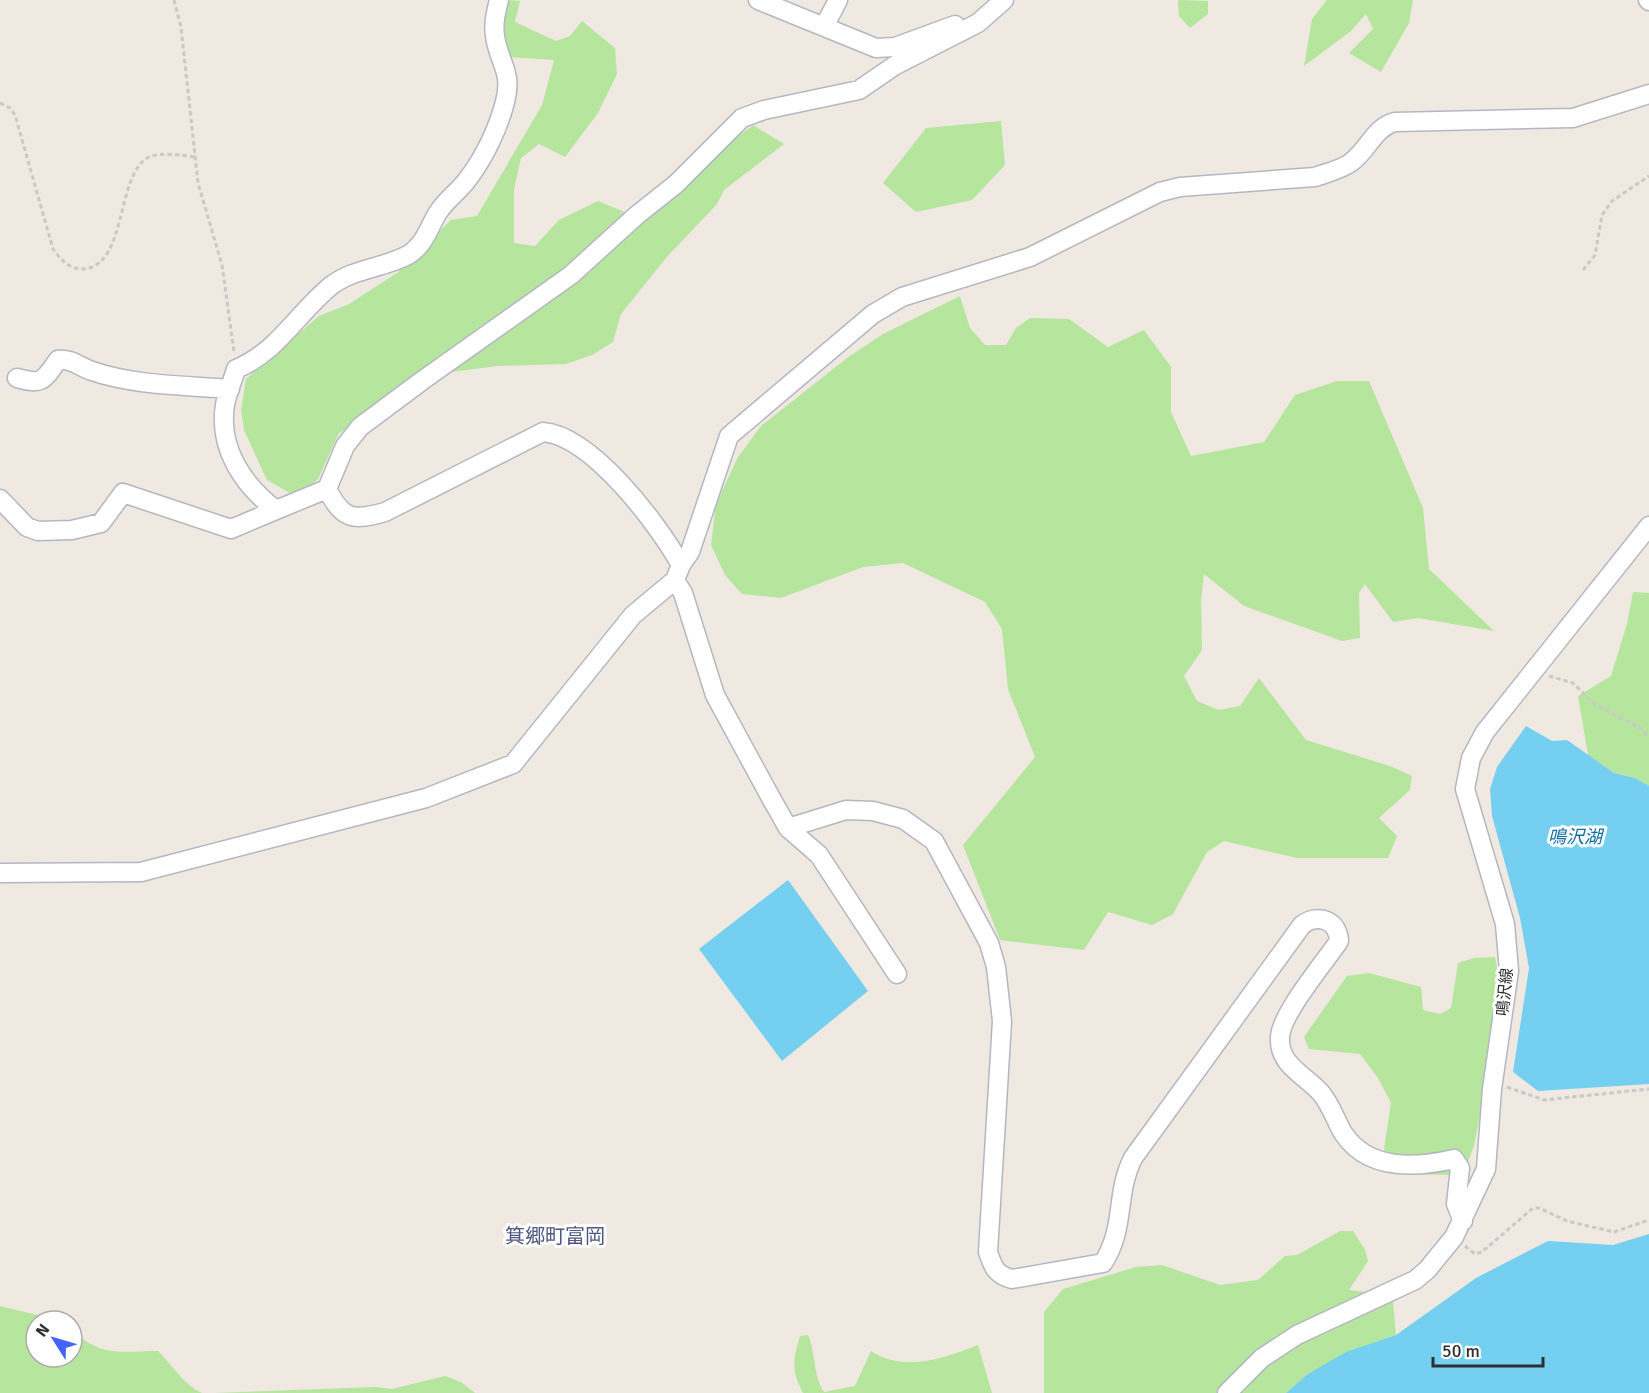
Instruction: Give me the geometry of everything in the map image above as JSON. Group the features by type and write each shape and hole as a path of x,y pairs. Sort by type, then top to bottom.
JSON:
{"street":[{"path":"276,510 254,494 233,462 224,432 225,404 236,369 251,363 279,341 331,286 350,274 408,255 422,243 440,210 468,180 497,129 509,79 495,37 495,15 499,0"},
{"path":"758,0 876,48 895,47 953,25 978,23"},
{"path":"824,27 838,0"},
{"path":"0,499 27,527 38,531 72,530 100,523 123,493 231,529 327,489 345,446 360,428 423,380 571,275 636,215 676,184 742,118 764,110 859,90 894,66 978,23 1004,0"},
{"path":"0,873 141,872 426,798 513,764 633,615 678,573 690,552 729,436 873,314 902,297 1030,257 1160,192 1180,187 1315,177 1328,173 1350,163 1380,129 1395,122 1573,118 1649,94"},
{"path":"17,378 36,383 43,381 58,360 65,359 92,371 131,380 230,389"},
{"path":"327,489 335,505 347,516 362,518 385,512 543,432 553,433 578,445 608,472 664,535 715,694 788,828 819,855 897,974"},
{"name":"鳴沢線","path":"1227,1393 1262,1358 1297,1335 1415,1280 1427,1270 1458,1229 1486,1169 1492,1089 1509,971 1505,924 1465,789 1471,758 1485,732 1649,526"},
{"path":"788,828 846,810 873,811 903,819 934,841 989,943 996,967 1002,1021 988,1252 993,1268 1002,1276 1012,1279 1103,1263 1115,1241 1125,1172 1133,1158 1302,925 1310,919 1319,918 1331,923 1338,931 1339,941 1286,1015 1280,1036 1282,1056 1321,1094 1344,1134 1359,1152 1382,1163 1429,1165 1454,1159 1460,1168 1455,1204 1458,1229"}],"path":[{"path":"174,0 181,27 198,183 222,265 236,369"},
{"path":"0,103 10,108 15,115 53,249 60,259 75,269 88,268 100,263 109,249 138,167 150,156 195,157"},
{"path":"1583,270 1595,255 1602,214 1612,201 1649,176"},
{"path":"1541,675 1573,683 1593,703 1642,729 1649,738"},
{"path":"1501,1084 1544,1100 1649,1089"},
{"path":"1458,1229 1475,1254 1482,1252 1533,1208 1539,1208 1567,1221 1614,1232 1649,1221"}],"green space":[{"path":"505,0 520,1 515,22 556,41 570,36 582,21 615,48 617,74 598,113 565,157 539,144 521,158 514,189 514,243 535,246 559,220 598,201 641,219 705,169 731,142 753,125 784,144 724,190 717,204 666,258 621,314 613,342 592,355 566,364 497,366 444,373 339,433 318,479 309,488 290,493 267,480 244,430 241,410 246,379 319,316 349,304 397,273 451,220 477,216 542,105 554,60 509,57 502,26"},
{"path":"1178,0 1208,1 1208,14 1190,28 1179,16"},
{"path":"1327,0 1413,0 1409,23 1381,72 1349,53 1373,29 1366,14 1351,31 1304,66 1312,19"},
{"path":"1001,121 1005,165 972,200 916,212 883,183 926,128"},
{"path":"960,296 970,328 985,345 1006,345 1016,328 1030,318 1069,319 1108,347 1144,330 1171,367 1171,412 1191,456 1264,442 1295,395 1337,381 1369,381 1423,508 1429,569 1494,631 1418,618 1393,622 1365,584 1359,593 1360,638 1342,641 1244,606 1204,574 1201,602 1202,650 1184,676 1197,701 1219,710 1240,706 1259,678 1306,740 1390,766 1412,776 1410,790 1379,818 1397,836 1388,858 1297,858 1224,841 1207,852 1173,914 1152,925 1108,912 1084,950 1000,940 963,845 1035,757 1008,689 1002,629 985,602 903,563 863,567 781,598 742,594 725,575 711,545 716,504 738,457 761,426 847,358 883,334"},
{"path":"1633,592 1649,593 1649,786 1635,778 1614,773 1588,755 1578,696 1611,676 1627,624"},
{"path":"1495,957 1502,994 1474,1146 1466,1167 1457,1175 1395,1174 1384,1149 1391,1103 1378,1078 1360,1054 1309,1049 1304,1037 1347,976 1369,973 1421,987 1423,1010 1440,1014 1451,1008 1458,963 1474,958"},
{"path":"1340,1231 1353,1231 1365,1250 1368,1261 1349,1290 1384,1294 1393,1301 1396,1335 1338,1358 1312,1373 1286,1393 1044,1393 1044,1312 1063,1289 1136,1267 1162,1265 1220,1285 1258,1280 1285,1256 1297,1255"},
{"path":"0,1306 24,1312 24,1369 84,1369 84,1340 102,1349 112,1351 158,1351 184,1380 202,1393 0,1393"},
{"path":"808,1335 818,1379 824,1392 855,1386 871,1351 884,1358 910,1362 952,1355 978,1345 992,1393 803,1393 796,1378 795,1359 800,1336"},
{"path":"445,1376 461,1382 475,1393 215,1393 375,1387 392,1389"}],"water":[{"name":"鳴沢湖","path":"1526,726 1552,741 1567,740 1614,773 1635,778 1649,786 1649,1084 1538,1091 1513,1072 1529,968 1520,918 1492,816 1490,789 1497,767"},
{"path":"788,880 868,991 782,1061 699,949"},
{"path":"1649,1234 1649,1393 1286,1393 1308,1374 1346,1352 1396,1335 1476,1278 1548,1241 1613,1245"}],"district":[{"name":"箕郷町富岡","path":"555,1236"}]}
